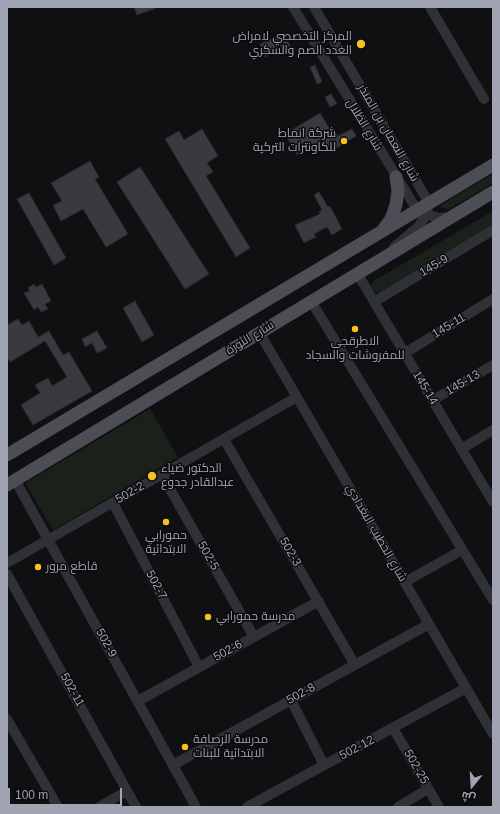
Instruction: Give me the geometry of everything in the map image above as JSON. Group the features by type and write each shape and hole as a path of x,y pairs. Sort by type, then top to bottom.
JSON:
{"main road":[{"name":"شارع الثورة","path":"7,455 383,231 424,209 493,165"},
{"path":"383,231 391,219 396,205 398,191 396,177"},
{"name":"شارع الثورة","path":"11,482 493,192"}],"street":[{"name":"شارع الظلال","path":"293,7 396,177 424,209"},
{"name":"شارع النعمان بن المنذر","path":"314,7 424,209"},
{"path":"430,7 484,99"},
{"path":"390,254 397,244 419,226 424,209 438,218 453,217"},
{"name":"145-9","path":"374,302 493,230"},
{"name":"145-14","path":"357,273 461,449 492,498"},
{"name":"145-11","path":"405,353 493,299"},
{"path":"311,301 493,600"},
{"name":"شارع الخطيب البغدادي","path":"259,332 493,734"},
{"name":"145-13","path":"432,400 493,365"},
{"name":"502-2","path":"7,563 297,397"},
{"path":"461,449 493,430"},
{"name":"502-3","path":"224,439 355,665"},
{"name":"502-5","path":"162,475 254,637"},
{"name":"502-9","path":"11,482 48,539 196,807"},
{"name":"502-7","path":"113,502 199,667"},
{"path":"405,582 462,550"},
{"name":"502-11","path":"7,574 136,807"},
{"name":"502-6","path":"138,701 319,601"},
{"name":"502-8","path":"173,765 429,624"},
{"name":"502-12","path":"247,807 466,688"},
{"path":"291,700 324,765"},
{"path":"7,718 58,807"},
{"name":"502-25","path":"393,728 439,807"},
{"path":"398,807 428,789"},
{"path":"99,807 128,791"}],"shaded area":[{"path":"493,174 493,183 449,209 442,208 441,205"},
{"path":"493,211 493,226 380,293 376,293 371,289 372,282"},
{"path":"150,409 178,457 53,530 25,483"}],"building":[{"path":"134,7 156,7 156,8 137,15"},
{"path":"285,33 290,46 265,57 260,44"},
{"path":"315,65 322,82 317,84 310,67"},
{"path":"331,94 337,104 330,107 325,97"},
{"path":"320,113 334,136 337,134 338,136 352,129 356,136 330,152 323,139 297,155 285,134"},
{"path":"202,129 218,156 207,163 213,172 206,176 250,248 236,257 165,139 179,131 184,140"},
{"path":"90,161 99,177 95,179 128,234 106,247 83,209 61,221 53,205 62,201 51,183"},
{"path":"140,167 209,274 185,289 117,182"},
{"path":"319,192 328,207 330,206 342,229 332,235 327,227 314,234 316,237 304,243 295,225 320,214 319,212 322,210 314,195"},
{"path":"29,193 66,258 54,265 17,199"},
{"path":"34,284 36,287 42,284 51,301 45,304 48,309 41,312 38,307 34,310 24,293 30,291 28,288"},
{"path":"135,301 154,335 142,342 123,308"},
{"path":"18,319 22,325 29,321 38,337 49,331 63,355 69,352 92,391 33,425 21,405 40,393 35,385 48,378 52,386 67,377 45,341 10,362 7,357 7,325"},
{"path":"97,331 107,348 97,353 92,343 85,347 82,339"}],"place":[{"name":"المركز التخصصي لامراض الغدد الصم والسكري","path":"361,44"},
{"name":"شركة انماط للكاونترات التركية","path":"344,141"},
{"name":"الاطرقجي للمفروشات والسجاد","path":"355,329"},
{"name":"الدكتور ضياء عبدالقادر جدوع","path":"152,476"},
{"name":"حمورابي الابتدائية","path":"166,522"},
{"name":"قاطع مرور","path":"38,567"},
{"name":"مدرسة حمورابي","path":"208,617"},
{"name":"مدرسة الرصافة الابتدائية للبنات","path":"185,747"}]}
